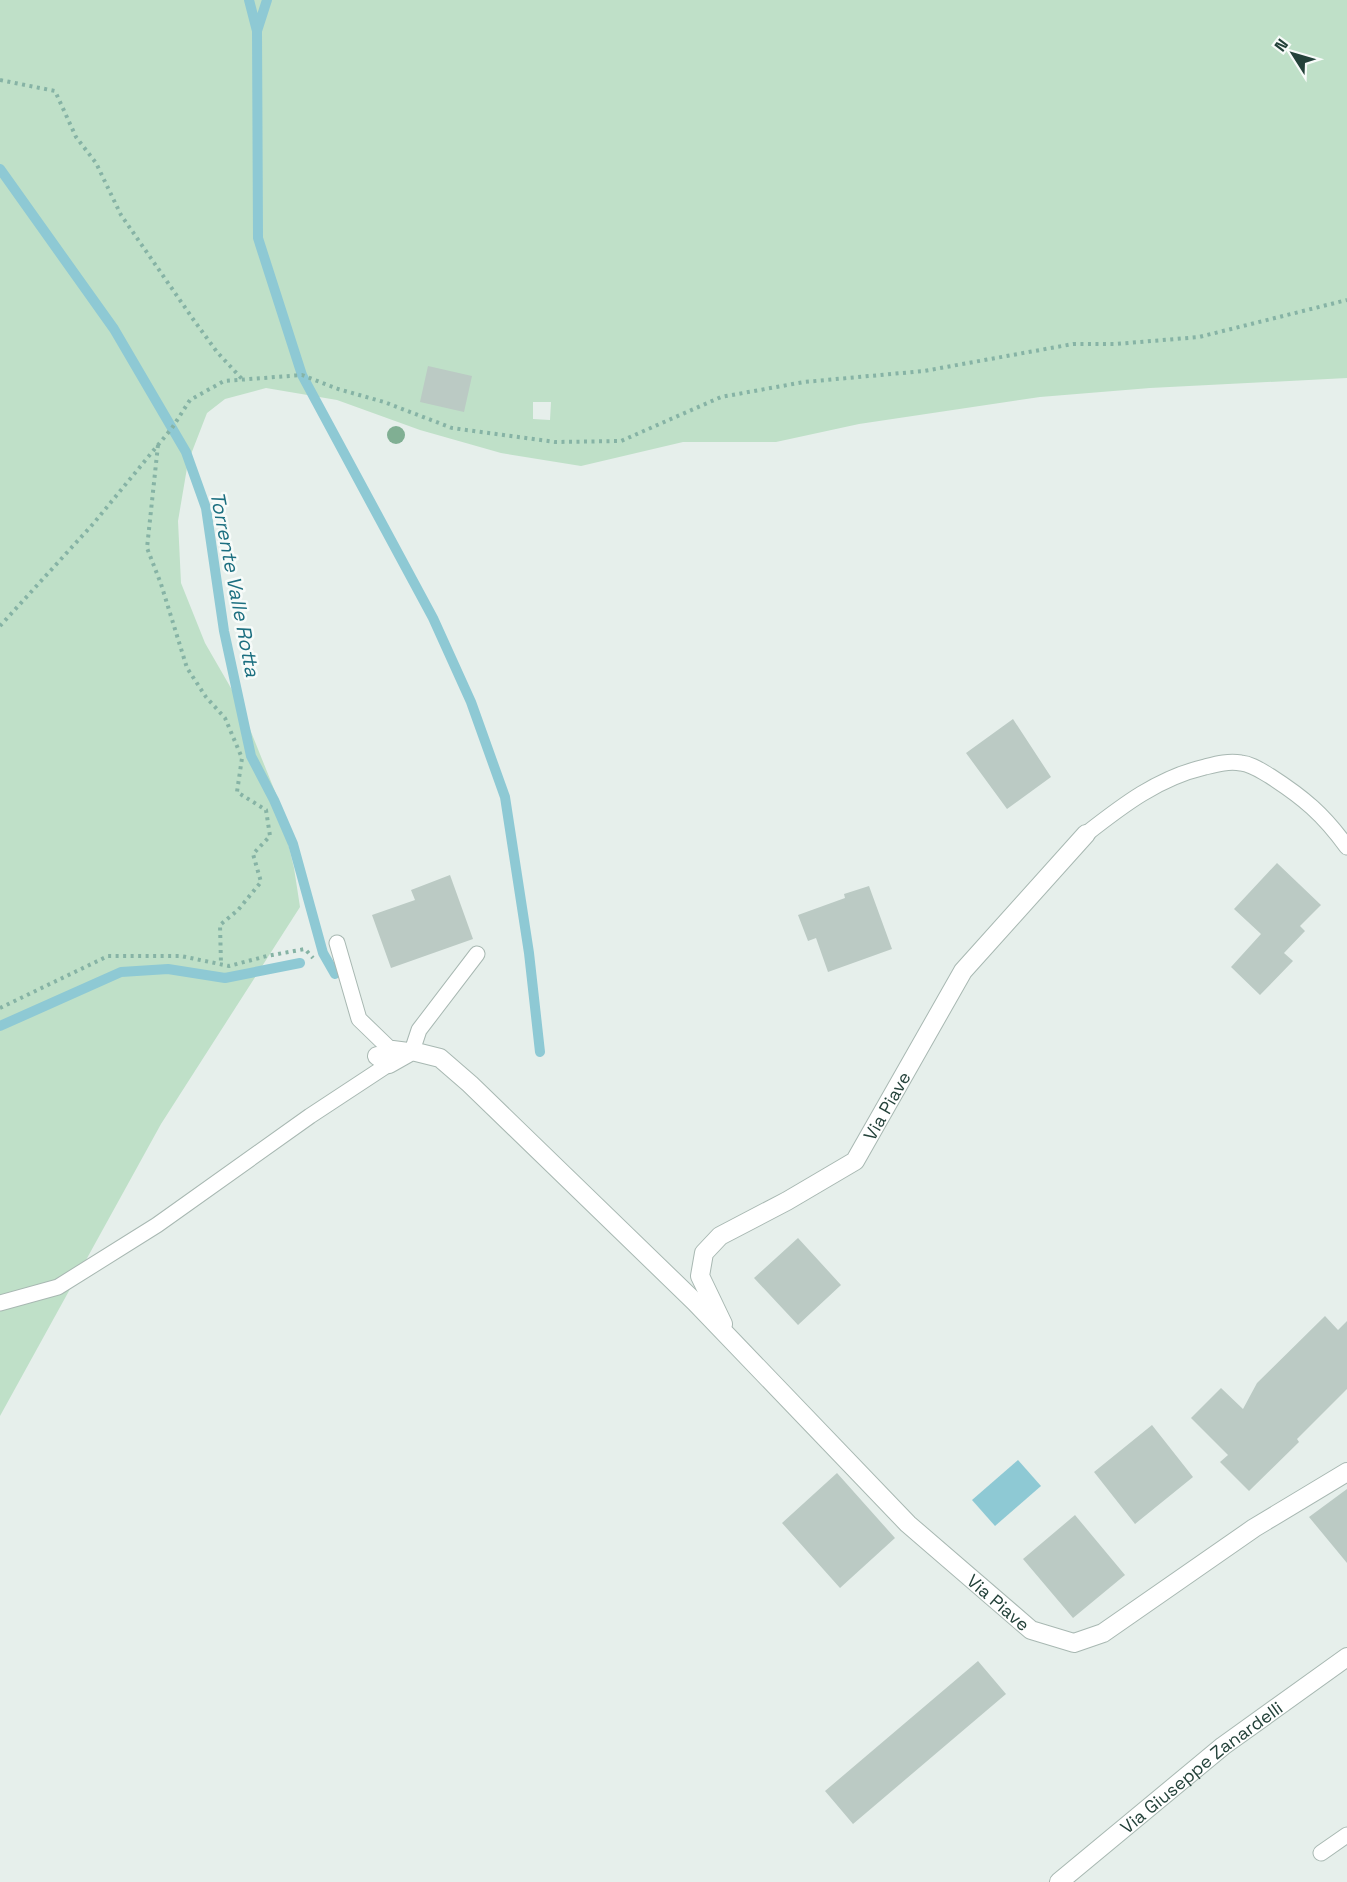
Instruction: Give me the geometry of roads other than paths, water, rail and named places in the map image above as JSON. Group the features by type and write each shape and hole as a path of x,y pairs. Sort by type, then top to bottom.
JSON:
{"street":[{"name":"Via Piave","path":"732,1342 700,1276 704,1253 720,1236 787,1201 855,1161 963,971 1086,834"},
{"name":"Via Piave","path":"412,1051 440,1058 470,1084 667,1275 908,1524 1031,1630 1074,1643 1103,1633 1254,1528 1347,1472"},
{"path":"383,1060 412,1051"},
{"name":"Via Giuseppe Zanardelli","path":"1059,1882 1223,1746 1347,1657"}],"lane":[{"path":"1086,834 1128,801 1164,780 1224,762 1242,763 1254,767 1287,787 1311,804 1347,847"},
{"path":"337,943 359,1019 389,1048 412,1051 419,1030 477,954"},
{"path":"0,1303 58,1287 157,1225 383,1060"},
{"path":"1321,1853 1347,1835"}],"water":[{"path":"1018,1460 1041,1486 995,1526 972,1500"}],"waterway":[{"path":"249,0 257,31 258,238 302,375 433,618 471,702 505,797 529,953 540,1052"},
{"path":"257,31 267,0"},
{"name":"Torrente Valle Rotta","path":"0,169 114,329 186,452 206,508 224,631 251,756 274,800 293,844 323,953 335,974"},
{"path":"0,1026 121,972 168,969 225,978 300,963"}]}
